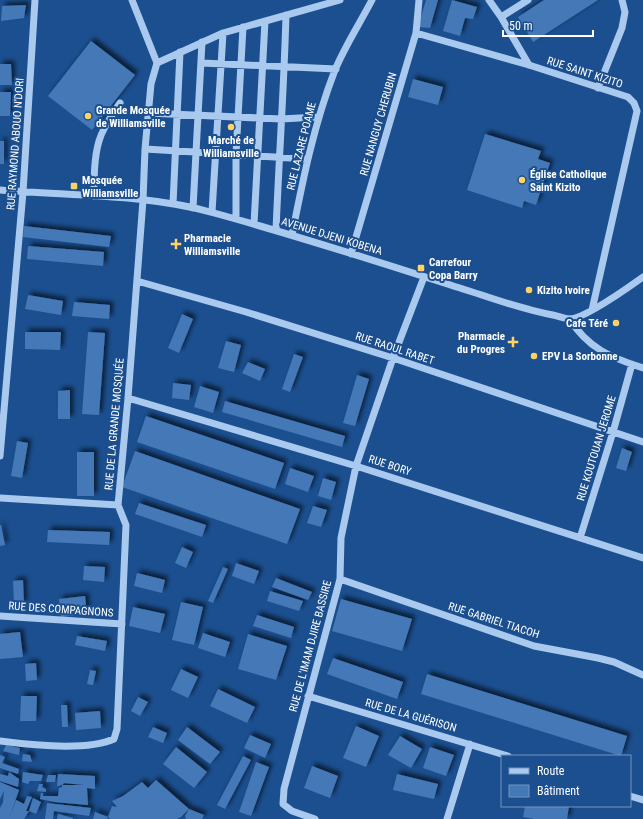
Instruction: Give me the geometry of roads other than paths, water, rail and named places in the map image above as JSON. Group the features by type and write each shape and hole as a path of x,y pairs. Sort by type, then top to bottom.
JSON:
{"street":[{"name":"RUE RAYMOND ABOUO N'DORI","path":"0,456 23,192 35,0"},
{"path":"132,0 157,63 202,42 243,27 340,0"},
{"name":"RUE LAZARE POAME","path":"292,235 307,159 318,117 336,69 372,0"},
{"name":"RUE NANGUY CHERUBIN","path":"351,254 416,32 419,0"},
{"path":"490,0 502,17 529,65"},
{"path":"502,17 528,0"},
{"path":"598,88 622,28 625,12 622,0"},
{"path":"276,230 286,15"},
{"path":"254,224 266,21"},
{"path":"236,219 236,154 243,27"},
{"name":"RUE SAINT KIZITO","path":"416,32 529,65 628,97 634,103 637,111 592,310"},
{"path":"212,212 223,34"},
{"path":"194,208 202,42"},
{"path":"173,204 180,52"},
{"name":"RUE DE LA GRANDE MOSQUÉE","path":"0,741 24,744 84,745 104,743 114,739 117,729 126,548 126,525 118,505 137,281 148,113 151,84 157,63"},
{"path":"202,63 284,68 336,69"},
{"path":"94,196 94,178 99,141 107,121 120,103"},
{"path":"148,113 177,113 281,119 318,117"},
{"path":"145,149 279,156 307,159"},
{"name":"AVENUE DJENI KOBENA","path":"0,190 143,200 212,212 276,230 540,313 570,319"},
{"name":"RUE DE L'IMAM DJIRE BASSIRE","path":"315,819 292,811 283,804 284,789 340,579 340,538 356,466 393,358 424,277"},
{"path":"643,277 592,310 570,319 577,331 587,342 598,350 643,368"},
{"name":"RUE RAOUL RABET","path":"137,281 246,312 393,358 643,442"},
{"name":"RUE KOUTOUAN JEROME","path":"580,538 613,432 632,364"},
{"name":"RUE BORY","path":"128,398 356,466 643,558"},
{"path":"0,498 118,505"},
{"name":"RUE GABRIEL TIACOH","path":"340,579 534,646 614,662 643,675"},
{"name":"RUE DES COMPAGNONS","path":"0,616 122,624"},
{"name":"RUE DE LA GUÉRISON","path":"308,696 505,755"},
{"path":"447,819 470,744"},
{"path":"631,796 643,800"}],"place":[{"name":"Grande Mosquée de Williamsville","path":"88,116"},
{"name":"Marché de Williamsville","path":"231,127"},
{"name":"Église Catholique Saint Kizito","path":"522,180"},
{"name":"Mosquée Williamsville","path":"74,186"},
{"name":"Pharmacie Williamsville","path":"176,244"},
{"name":"Carrefour Copa Barry","path":"421,268"},
{"name":"Kizito Ivoire","path":"529,290"},
{"name":"Cafe Téré","path":"616,323"},
{"name":"Pharmacie du Progres","path":"513,342"},
{"name":"EPV La Sorbonne","path":"534,356"}]}
